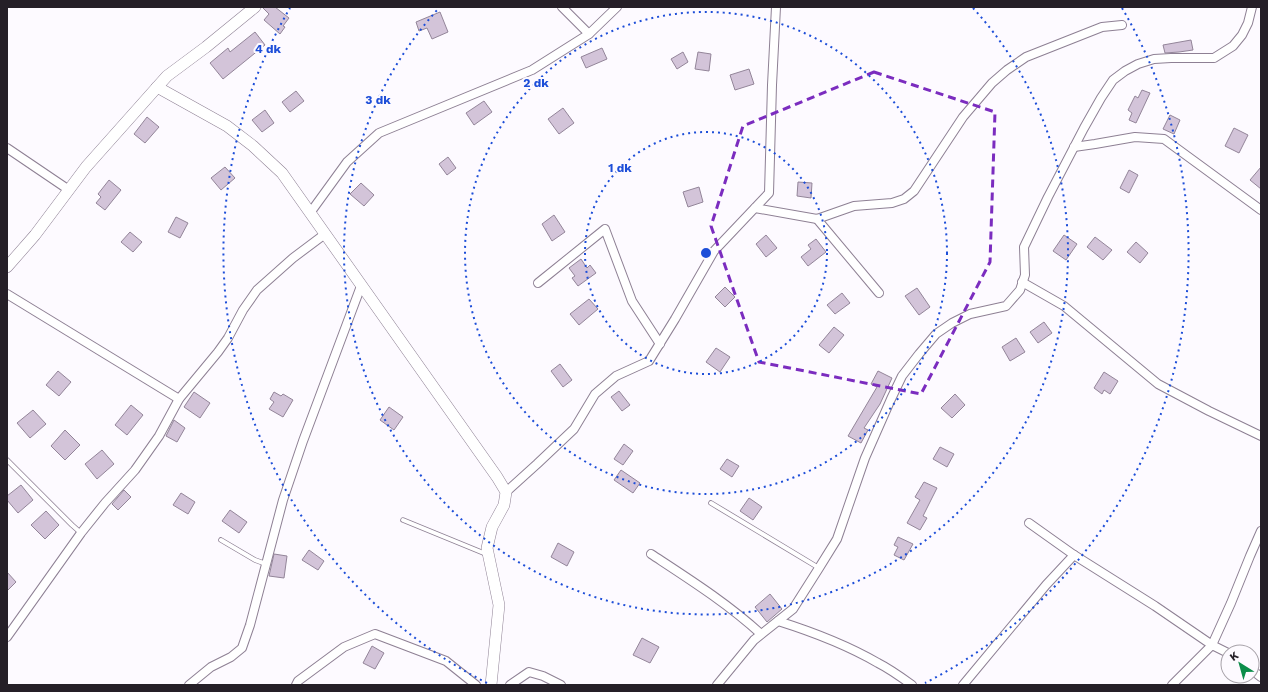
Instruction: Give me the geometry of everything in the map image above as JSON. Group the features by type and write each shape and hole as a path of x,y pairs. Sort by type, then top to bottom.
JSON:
{"street":[{"path":"7,267 35,235 86,167 167,76 206,47 255,7"},
{"path":"562,7 590,34"},
{"path":"310,213 347,162 379,133 532,70 590,34 617,7"},
{"path":"491,685 499,605 487,548 492,527 504,505 506,492 574,430 595,394 616,376 649,361 714,251 769,193 776,7"},
{"path":"717,685 754,640 793,609 837,539 865,458 902,376 936,334 952,323 970,314 1006,306 1020,290 1024,275 1024,247 1074,147 1101,98 1113,80 1138,64 1154,59 1214,58 1233,46 1242,35 1248,23 1252,7"},
{"path":"755,208 817,218 854,206 892,203 904,200 914,191 963,117 992,83 1007,70 1026,57 1102,27 1122,25"},
{"path":"157,87 227,126 253,146 282,173 497,477 506,492"},
{"path":"1074,147 1135,137 1164,139 1261,210"},
{"path":"7,148 69,190"},
{"path":"817,218 879,293"},
{"path":"538,284 605,229 632,301 660,344"},
{"path":"7,637 81,533 105,503 135,470 159,436 179,399 218,352 228,338 243,310 257,290 293,258 325,234"},
{"path":"1022,282 1064,306 1158,384 1261,436"},
{"path":"189,685 211,667 242,648 250,624 285,493 361,286"},
{"path":"7,294 179,399"},
{"path":"1029,523 1074,555 1220,649"},
{"path":"1172,685 1212,645 1261,531"},
{"path":"651,554 706,590 745,619 761,634"},
{"path":"963,685 1046,585 1074,555"},
{"path":"778,621 812,632 853,650 878,663 912,685"},
{"path":"296,685 298,681 344,647 375,634 446,661 476,685"},
{"path":"510,685 529,672 543,676 561,685"}],"lane":[{"path":"7,460 81,533"},
{"path":"711,503 819,568"},
{"path":"403,520 489,555"},
{"path":"222,540 255,560 266,564"}],"highlighted area":[{"path":"874,72 995,112 990,262 921,394 759,362 711,226 743,126"}],"building":[{"path":"262,7 275,7 289,18 283,26 285,27 280,34 264,20 269,14"},
{"path":"440,12 448,32 432,39 427,28 419,31 416,22"},
{"path":"255,32 265,45 223,79 210,63 228,48 230,52"},
{"path":"1191,40 1193,50 1165,53 1163,45"},
{"path":"602,48 607,59 586,68 581,57"},
{"path":"683,52 688,62 677,69 671,59"},
{"path":"698,52 711,54 709,71 695,69"},
{"path":"749,69 754,84 735,90 730,75"},
{"path":"1142,90 1150,93 1136,123 1129,120 1132,113 1128,110 1135,96 1138,98"},
{"path":"296,91 304,101 290,112 282,102"},
{"path":"484,101 492,112 474,125 466,113"},
{"path":"563,108 574,123 559,134 548,119"},
{"path":"265,110 274,123 262,132 252,120"},
{"path":"1170,115 1180,120 1174,134 1163,129"},
{"path":"147,117 159,127 145,143 134,134"},
{"path":"1234,128 1248,135 1239,153 1225,146"},
{"path":"448,157 456,168 447,175 439,164"},
{"path":"225,167 235,178 221,190 211,178"},
{"path":"1261,167 1261,189 1250,180"},
{"path":"1129,170 1138,175 1129,193 1120,188"},
{"path":"109,180 121,190 105,210 96,203 101,197 98,194"},
{"path":"798,182 812,183 811,198 797,196"},
{"path":"361,183 374,195 364,206 350,194"},
{"path":"699,187 703,202 688,207 683,192"},
{"path":"554,215 565,232 552,241 542,224"},
{"path":"176,217 188,223 180,238 168,232"},
{"path":"130,232 142,242 133,252 121,242"},
{"path":"766,235 777,248 766,257 756,244"},
{"path":"1064,235 1077,244 1066,260 1053,251"},
{"path":"1095,237 1112,250 1103,260 1087,247"},
{"path":"816,239 826,252 808,266 801,257 811,249 808,245"},
{"path":"1136,242 1148,253 1140,263 1127,252"},
{"path":"581,259 587,268 590,265 596,273 578,286 572,278 575,276 569,268"},
{"path":"725,287 735,297 725,307 715,297"},
{"path":"917,288 930,307 919,315 905,296"},
{"path":"842,293 850,303 835,314 827,305"},
{"path":"589,299 598,309 579,325 570,314"},
{"path":"1044,322 1052,333 1038,343 1030,332"},
{"path":"834,327 844,335 829,353 819,345"},
{"path":"1016,338 1025,352 1010,361 1002,347"},
{"path":"716,348 730,357 720,372 706,362"},
{"path":"560,364 572,380 563,387 551,371"},
{"path":"58,371 71,382 59,396 46,385"},
{"path":"878,371 892,378 880,404 864,428 868,430 861,443 848,436 877,387 871,384"},
{"path":"1104,372 1118,381 1110,394 1104,390 1102,394 1094,388"},
{"path":"619,391 630,405 622,411 611,397"},
{"path":"194,392 210,403 200,418 184,407"},
{"path":"274,392 281,396 283,394 293,400 283,417 269,409 274,402 270,399"},
{"path":"955,394 965,405 952,418 941,408"},
{"path":"131,405 143,415 127,435 115,425"},
{"path":"389,407 403,417 394,430 380,420"},
{"path":"33,410 46,424 30,438 17,423"},
{"path":"174,420 185,428 177,442 166,436"},
{"path":"65,430 80,445 65,460 51,446"},
{"path":"624,444 633,451 623,465 614,459"},
{"path":"940,447 954,454 947,467 933,459"},
{"path":"102,450 114,464 97,479 85,464"},
{"path":"727,459 739,466 732,477 720,469"},
{"path":"621,470 640,483 633,493 614,480"},
{"path":"924,482 937,488 923,516 927,518 920,530 907,523 920,500 915,497"},
{"path":"21,485 33,500 18,513 7,500 7,496"},
{"path":"124,490 131,497 118,510 112,504"},
{"path":"181,493 195,502 188,514 173,505"},
{"path":"749,498 762,507 753,520 740,511"},
{"path":"230,510 247,522 239,533 222,521"},
{"path":"46,511 59,525 45,539 31,525"},
{"path":"898,537 913,544 904,560 894,555 898,547 894,545"},
{"path":"558,543 574,552 567,566 551,557"},
{"path":"309,550 324,561 318,570 302,560"},
{"path":"274,554 287,556 284,578 269,576"},
{"path":"7,572 16,582 7,591"},
{"path":"770,594 782,609 767,622 755,607"},
{"path":"642,638 659,647 650,663 633,655"},
{"path":"372,646 384,653 375,669 363,663"}]}
